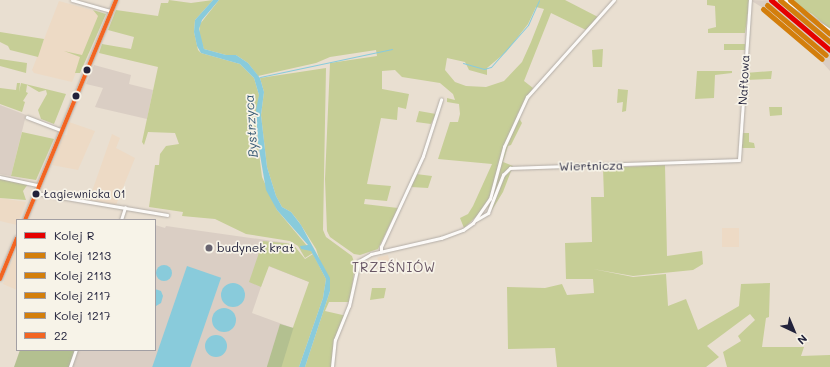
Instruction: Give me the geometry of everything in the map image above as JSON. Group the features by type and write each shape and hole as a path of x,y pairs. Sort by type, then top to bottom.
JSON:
{"main road":[{"path":"25,219 116,0"},
{"path":"0,279 16,240"}],"street":[{"path":"72,0 111,11"},
{"path":"332,367 335,340 349,306 357,265 364,257 442,238 465,230 476,220 490,199 504,147 527,97 614,0"},
{"name":"Naftowa","path":"739,160 750,0"},
{"path":"785,0 830,30"},
{"path":"381,252 381,247 423,156 441,100"},
{"path":"27,117 61,130"},
{"name":"Wiertnicza","path":"476,220 488,213 503,175 510,168 739,160"},
{"path":"0,177 39,185"},
{"path":"36,193 167,215"},
{"path":"121,219 125,208"},
{"path":"70,367 76,351"}],"shaded area":[{"path":"750,0 785,1 830,31 830,71 786,22"},
{"path":"59,1 102,13 72,82 34,73 32,70"},
{"path":"94,65 131,75 129,84 153,90 147,119 95,107 103,88 86,84"},
{"path":"0,105 26,115 11,176 0,174"},
{"path":"69,122 95,131 78,170 52,165 64,135 67,135"},
{"path":"112,134 120,138 116,148 135,158 116,205 89,200"},
{"path":"0,198 26,202 19,219 16,219 16,225 0,221"},
{"path":"156,225 165,228 166,226 287,243 309,282 268,266 252,313 293,328 279,367 71,367 77,351 156,351"},
{"path":"722,228 739,228 739,247 722,247"},
{"path":"16,252 16,290 3,284"},
{"path":"388,255 391,268 380,270 377,257"}],"green space":[{"path":"169,0 191,3 213,0 195,20 194,32 198,50 201,53 240,64 254,78 259,95 256,129 262,177 277,210 313,253 305,258 298,246 290,241 246,234 215,219 182,216 183,212 149,207 155,165 159,165 160,154 166,146 179,144 175,133 148,132 144,145 142,142 158,67 99,53 102,44 131,49 134,37 108,30 116,10 158,16 161,3 168,3"},
{"path":"219,0 565,0 598,17 586,30 551,13 524,81 533,88 517,115 522,123 511,145 508,146 503,162 513,166 503,192 492,210 488,207 493,195 491,194 482,211 464,228 460,218 468,214 473,206 492,164 438,159 450,122 458,122 460,114 459,104 447,102 447,98 455,100 453,94 440,83 402,77 395,70 382,71 382,89 409,94 406,109 398,107 397,120 381,118 367,184 391,186 387,201 365,199 364,204 398,208 378,249 360,255 354,254 330,237 327,231 325,179 330,63 377,56 376,50 330,57 316,63 258,76 248,63 236,55 226,55 204,49 199,34 200,24","holes":["536,7 544,9 522,62 504,81 486,87 466,86 455,82 445,70 447,58 465,62 469,70 487,75 487,68 506,52 528,24"]},
{"path":"707,0 750,0 745,33 708,33 708,29 716,27 715,6 707,5"},
{"path":"787,0 830,0 830,29 812,14"},
{"path":"93,10 106,14 80,73 75,73 80,57 64,51 82,55 98,16"},
{"path":"0,32 44,39 38,57 10,50 8,46 0,42"},
{"path":"724,44 745,44 745,50 724,50"},
{"path":"603,49 602,67 593,67 592,50"},
{"path":"0,59 27,63 26,73 0,66"},
{"path":"326,68 323,230 326,237 352,256 355,265 350,302 329,302 325,311 347,316 336,341 332,367 305,367 330,291 316,249 299,222 291,212 282,207 276,196 267,167 261,115 264,92 260,78"},
{"path":"697,71 732,71 732,73 715,75 714,98 695,99"},
{"path":"772,71 771,79 745,80 745,73"},
{"path":"17,83 20,83 19,92 21,83 66,94 54,124 41,119 38,110 47,94 46,90 39,92 27,85 26,92 28,93 23,101 25,102 22,112 0,104 0,88 16,90"},
{"path":"618,89 628,90 626,111 622,112 623,102 617,103"},
{"path":"769,107 782,107 782,115 770,116"},
{"path":"419,111 436,114 431,124 416,122"},
{"path":"22,132 54,139 36,180 11,176"},
{"path":"741,133 749,133 749,142 754,143 755,148 741,148"},
{"path":"665,165 667,256 702,251 703,264 693,270 633,276 593,269 633,277 666,274 668,306 686,299 698,330 739,306 741,284 770,283 769,317 766,318 762,347 804,347 801,356 830,355 830,367 727,367 723,352 741,341 738,336 755,320 750,314 707,346 719,357 706,367 557,367 555,348 508,349 507,287 545,288 562,284 567,295 594,293 593,279 566,279 565,243 592,242 591,197 604,197 603,168"},
{"path":"416,174 432,176 428,188 411,187"},
{"path":"0,179 28,184 23,191 26,200 0,198"},
{"path":"263,241 293,244 305,259 313,254 326,279 323,298 299,367 279,367 309,282 269,266 261,287 249,282"},
{"path":"372,288 386,288 384,298 370,300"},
{"path":"280,324 293,328 281,367 267,367"},
{"path":"20,351 75,351 69,367 14,367"}],"water":[{"path":"213,0 219,0 202,20 199,29 204,49 226,55 236,55 248,63 260,78 264,92 261,115 267,167 276,196 282,207 291,212 301,225 330,278 330,291 305,367 299,367 323,298 326,279 311,251 301,249 300,246 308,245 277,210 266,190 258,143 256,110 259,95 254,78 240,64 201,53 197,46 194,32 195,20"},
{"path":"161,265 167,265 172,270 170,279 167,281 161,281 156,276 156,270"},
{"path":"187,266 221,278 190,367 152,367"},
{"path":"233,283 242,286 245,295 242,304 233,307 224,304 221,295 224,286"},
{"path":"156,289 161,291 163,296 161,303 156,306"},
{"path":"224,308 233,311 236,320 233,329 224,332 215,329 212,320 215,311"},
{"path":"216,335 224,338 227,346 224,354 216,357 208,354 205,346 208,338"}],"waterway":[{"path":"463,63 484,69 491,67 528,25 539,0"},
{"path":"260,77 392,49"}],"rail line":[{"name":"R","path":"771,0 830,50"},
{"name":"2113","path":"780,0 830,42"},
{"name":"1217","path":"790,0 830,34"},
{"name":"1213","path":"767,5 826,55"},
{"name":"2117","path":"763,9 822,59"}],"transit line":[{"name":"22","path":"25,219 116,0"},
{"name":"22","path":"0,279 16,240"}],"place":[{"name":"Łagiewnicka 01","path":"36,194"},
{"name":"budynek krat","path":"209,248"}],"district":[{"name":"TRZEŚNIÓW","path":"394,267"}],"water label":[{"name":"Bystrzyca","path":"251,126"}]}
